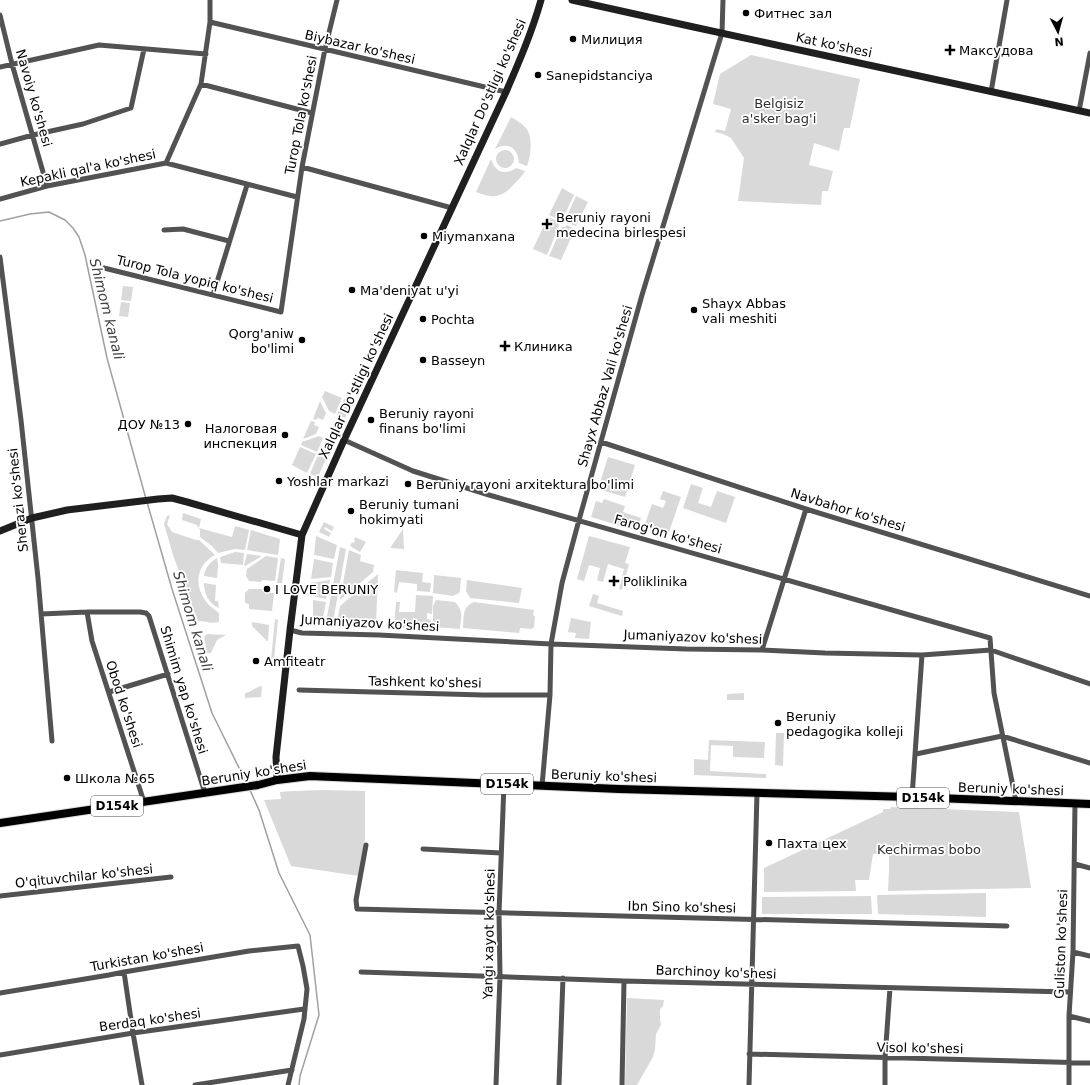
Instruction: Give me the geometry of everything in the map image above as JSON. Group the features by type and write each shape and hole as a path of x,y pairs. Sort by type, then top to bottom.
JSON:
{"main road":[{"name":"Beruniy ko'shesi","path":"0,823 310,776 542,786 1090,804"}],"street":[{"path":"166,163 201,84 210,22 210,0"},
{"name":"Turop Tola ko'shesi","path":"281,312 302,167 325,49 337,0"},
{"name":"Xalqlar Do'stligi ko'shesi","path":"277,780 276,757 302,535 344,440 506,92 537,15 541,0"},
{"name":"Kat ko'shesi","path":"572,0 1090,114"},
{"name":"Shayx Abbaz Vali ko'shesi","path":"542,786 550,695 552,644 562,583 643,290 722,33 723,0"},
{"path":"991,92 1007,0"},
{"name":"Navoiy ko'shesi","path":"0,15 12,64 47,186"},
{"name":"Biybazar ko'shesi","path":"210,22 506,92"},
{"path":"0,67 99,45 206,54"},
{"path":"0,144 32,135 83,124 130,108 144,49"},
{"path":"1079,111 1090,53"},
{"path":"201,84 312,113"},
{"name":"Kepakli qal'a ko'shesi","path":"0,200 47,186 166,163 297,197"},
{"path":"302,167 452,208"},
{"path":"213,295 247,184"},
{"path":"164,230 183,230 229,241"},
{"name":"Sherazi ko'shesi","path":"0,257 32,518 52,741"},
{"name":"Turop Tola yopiq ko'shesi","path":"104,268 281,312"},
{"name":"Farog'on ko'shesi","path":"344,440 413,471 990,638 991,650"},
{"name":"Navbahor ko'shesi","path":"600,442 806,509 1090,596"},
{"path":"0,531 32,518 66,510 172,498 302,535"},
{"path":"762,650 806,509"},
{"path":"41,614 87,612"},
{"name":"Shimim yap ko'shesi","path":"87,612 140,612 146,613 149,616 205,793"},
{"name":"Obod ko'shesi","path":"87,612 92,641 144,802"},
{"name":"Jumaniyazov ko'shesi","path":"290,630 302,633 379,635 686,649 922,655 991,650 1090,684"},
{"path":"991,650 994,693 1016,801"},
{"path":"912,797 922,655"},
{"path":"109,692 168,674"},
{"name":"Tashkent ko'shesi","path":"299,690 550,695"},
{"path":"916,754 1002,736 1090,763"},
{"name":"Yangi xayot ko'shesi","path":"496,1085 500,976 499,913 504,784"},
{"path":"749,1085 757,793"},
{"name":"Guliston ko'shesi","path":"1069,1085 1069,1016 1073,952 1075,803"},
{"name":"Ibn Sino ko'shesi","path":"366,845 357,895 357,909 1007,926"},
{"path":"423,848 501,853"},
{"path":"1075,864 1090,868"},
{"name":"O'qituvchilar ko'shesi","path":"0,896 171,877"},
{"name":"Turkistan ko'shesi","path":"0,993 109,976 249,950 298,946 307,989 304,1009"},
{"path":"1073,952 1090,956"},
{"path":"124,972 142,1085"},
{"name":"Barchinoy ko'shesi","path":"361,972 624,981 1070,992"},
{"path":"559,1085 563,978"},
{"path":"622,1085 624,981"},
{"path":"885,1085 885,1058 890,988"},
{"path":"288,1085 304,1019 304,1009"},
{"name":"Berdaq ko'shesi","path":"0,1055 133,1033 304,1009"},
{"path":"1069,1016 1090,1021"},
{"name":"Visol ko'shesi","path":"749,1054 1090,1063"},
{"path":"195,1085 292,1070"}],"green space":[{"name":"Belgisiz a'sker bag'i","path":"751,55 860,79 850,128 844,128 839,151 814,143 809,165 833,171 828,191 822,191 821,205 738,201 744,158 731,138 715,132 716,129 725,131 731,109 713,104 720,74"},
{"path":"511,117 524,126 529,134 531,145 527,166 519,163 517,153 512,147 504,146 495,149"},
{"path":"505,150 511,153 514,159 511,165 505,168 499,165 496,159 499,153"},
{"path":"491,159 497,170 508,172 516,168 525,171 506,192 497,196 488,196 476,192"},
{"path":"562,188 574,195 564,216 558,219 549,215"},
{"path":"576,196 588,202 576,226 568,223 566,218"},
{"path":"548,217 558,221 559,226 547,255 533,249"},
{"path":"567,225 575,229 561,260 549,256 562,227"},
{"path":"123,286 133,287 131,301 121,300"},
{"path":"121,302 130,303 128,317 119,316"},
{"path":"325,391 342,398 335,414 329,411 322,397"},
{"path":"344,399 352,402 345,418 337,415"},
{"path":"320,401 326,413 323,420 318,418 316,420 313,419"},
{"path":"311,421 315,422 314,425 319,427 316,434 303,439"},
{"path":"319,436 323,438 317,452 301,445 302,442"},
{"path":"326,440 334,444 328,457 320,453"},
{"path":"300,447 316,454 307,473 292,465"},
{"path":"318,455 326,459 318,477 310,474"},
{"path":"608,457 635,465 625,497 598,489"},
{"path":"691,484 703,488 698,503 711,507 717,491 735,497 726,523 683,508"},
{"path":"663,491 681,497 668,535 644,527 652,504 663,508 666,501 660,499"},
{"path":"604,499 625,506 623,512 641,518 637,531 591,517 596,501 602,503"},
{"path":"183,513 201,519 199,528 232,537 235,526 249,530 245,550 235,549 218,553 212,546 200,537 200,530 197,525 182,520"},
{"path":"170,515 167,524 172,532 199,540 215,555 205,563 201,569 198,581 201,594 209,605 219,613 219,622 213,623 198,621 174,558 164,524 167,516"},
{"path":"324,522 334,527 332,531 325,527 324,529 331,533 329,537 319,532"},
{"path":"403,529 404,549 390,548"},
{"path":"251,530 280,539 278,555 247,550"},
{"path":"316,536 337,545 334,559 314,555"},
{"path":"589,536 630,547 625,563 629,564 622,590 619,589 624,569 608,564 603,582 597,580 600,568 589,565 584,581 577,579"},
{"path":"355,537 366,542 360,552 350,546 352,542 354,543"},
{"path":"340,547 346,549 333,622 326,622"},
{"path":"349,550 361,555 360,561 374,565 373,572 340,600"},
{"path":"235,552 244,553 243,565 221,563 220,557"},
{"path":"247,554 262,556 245,566"},
{"path":"266,556 278,558 275,581 249,581 246,576 247,569"},
{"path":"217,558 217,578 204,576 205,570 212,561"},
{"path":"281,558 285,559 282,583 277,583"},
{"path":"314,559 333,563 331,577 311,579"},
{"path":"396,570 423,573 422,582 431,583 430,592 417,591 417,584 399,582 397,593 394,592"},
{"path":"378,574 376,625 337,622 340,606"},
{"path":"434,575 461,578 459,593 453,596 433,593"},
{"path":"330,580 326,599 308,595 310,583"},
{"path":"467,580 522,588 519,603 470,598 466,591"},
{"path":"204,583 216,585 215,601 218,601 219,608 212,604 208,598"},
{"path":"249,589 262,589 263,592 274,593 272,611 249,609 249,604 245,603 245,593"},
{"path":"593,594 599,596 597,603 623,611 622,616 589,606"},
{"path":"416,595 433,596 432,614 427,613 427,619 431,620 431,630 394,627 396,602 400,602 399,612 415,612"},
{"path":"313,600 326,602 322,622 313,621"},
{"path":"436,600 455,602 461,612 460,629 433,627 433,606"},
{"path":"474,602 534,610 534,627 532,629 520,628 519,633 463,628 467,606"},
{"path":"571,618 591,622 589,639 575,638 576,633 568,632"},
{"path":"275,619 278,620 274,659 271,659"},
{"path":"252,622 269,625 268,641 252,626"},
{"path":"207,634 226,635 217,640 211,653 207,653 204,637"},
{"path":"262,686 261,697 245,698 245,693"},
{"path":"744,693 744,700 727,700 727,694"},
{"path":"776,733 784,733 783,766 775,765"},
{"path":"709,740 765,742 764,758 733,757 733,746 711,745 710,771 766,774 766,778 694,775 694,759 708,760"},
{"path":"325,790 365,791 365,838 359,876 291,866 264,800 281,799 280,792"},
{"name":"Kechirmas bobo","path":"891,807 1019,812 1031,888 888,891 889,854 873,854 869,880 855,880 856,891 764,892 764,868 883,812 883,809 890,809"},
{"path":"986,893 986,917 878,914 877,895"},
{"path":"871,896 872,914 762,914 762,897"},
{"path":"627,998 664,1000 663,1006 660,1009 661,1025 656,1034 653,1057 637,1085 625,1085"}],"waterway":[{"name":"Shimom kanali","path":"0,221 30,214 49,212 65,220 79,237 85,255 107,358 146,499"},
{"name":"Shimom kanali","path":"147,502 172,589 212,713 247,784"},
{"name":"Shimom kanali","path":"250,790 259,810 279,873 310,935 319,1015 300,1076 299,1085"}],"place":[{"name":"Фитнес зал","path":"746,13"},
{"name":"Милиция","path":"573,39"},
{"name":"Максудова","path":"950,50"},
{"name":"Sanepidstanciya","path":"538,75"},
{"name":"Beruniy rayoni medecina birlespesi","path":"547,224"},
{"name":"Miymanxana","path":"424,236"},
{"name":"Ma'deniyat u'yi","path":"352,290"},
{"name":"Shayx Abbas vali meshiti","path":"694,310"},
{"name":"Pochta","path":"423,319"},
{"name":"Qorg'aniw bo'limi","path":"302,340"},
{"name":"Клиника","path":"505,346"},
{"name":"Basseyn","path":"423,360"},
{"name":"Beruniy rayoni finans bo'limi","path":"371,420"},
{"name":"ДОУ №13","path":"188,424"},
{"name":"Налоговая инспекция","path":"285,435"},
{"name":"Yoshlar markazi","path":"279,481"},
{"name":"Beruniy rayoni arxitektura bo'limi","path":"408,484"},
{"name":"Beruniy tumani hokimyati","path":"351,511"},
{"name":"Poliklinika","path":"614,581"},
{"name":"I LOVE BERUNIY","path":"267,589"},
{"name":"Amfiteatr","path":"256,661"},
{"name":"Beruniy pedagogika kolleji","path":"778,723"},
{"name":"Школа №65","path":"67,778"},
{"name":"Пахта цех","path":"769,843"}]}
